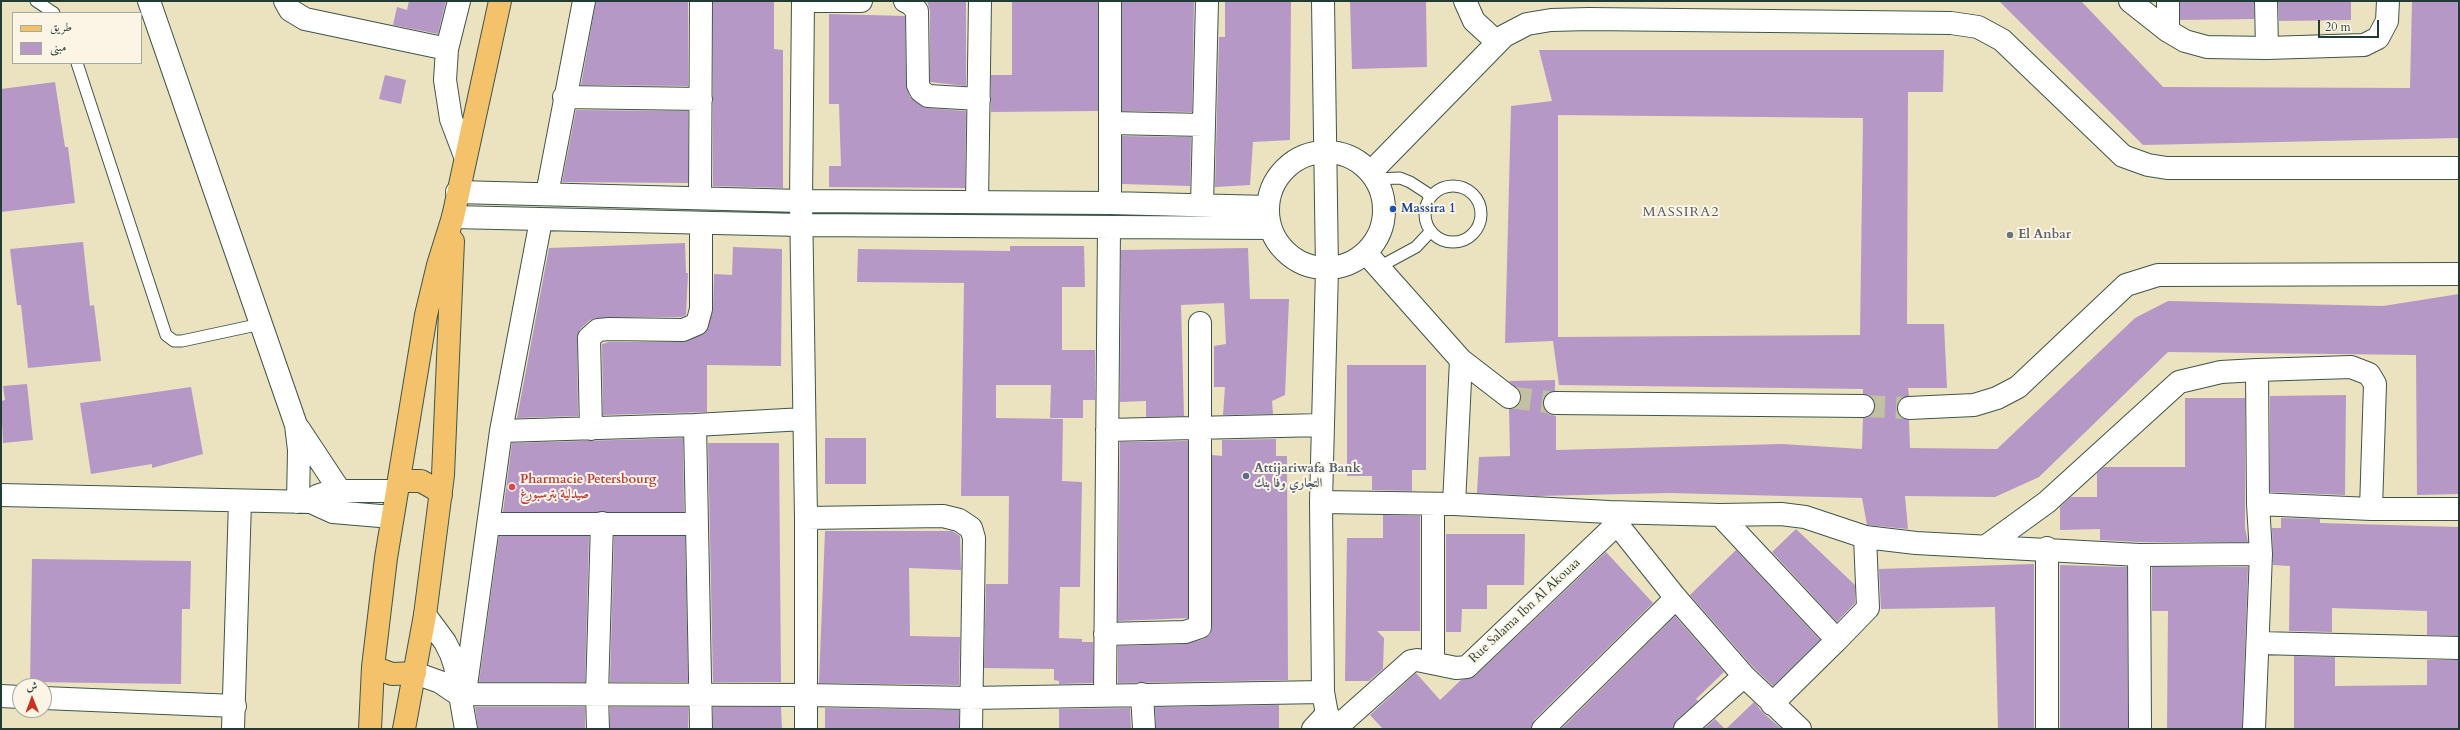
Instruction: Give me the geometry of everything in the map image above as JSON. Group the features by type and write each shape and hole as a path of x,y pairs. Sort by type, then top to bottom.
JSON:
{"main road":[{"path":"404,729 425,615 441,495 446,438 453,217 457,192 500,1"},
{"path":"370,729 373,667 392,517 426,315 438,266 453,217"},
{"path":"397,487 405,481 421,481 435,489 441,495"},
{"path":"373,667 392,674 415,673"}],"street":[{"path":"149,1 296,425 304,502"},
{"path":"285,1 290,10 305,19 447,49"},
{"path":"459,1 447,49 445,80 447,100 457,138 465,156"},
{"path":"547,194 564,97 584,1"},
{"path":"700,198 702,1"},
{"path":"806,729 806,518 801,201 803,1 861,1"},
{"path":"905,1 912,4 916,11 918,85 921,91 928,96 979,99"},
{"path":"976,202 980,1"},
{"path":"1110,1 1110,203"},
{"path":"1202,205 1207,1"},
{"path":"1323,1 1324,152 1327,269 1321,502 1323,692 1329,725"},
{"path":"1465,1 1474,21 1497,42"},
{"path":"2130,1 2168,31 2185,41 2207,47 2267,48 2364,45 2378,38 2388,21 2388,1"},
{"path":"2168,1 2168,31"},
{"path":"2266,1 2267,48"},
{"path":"1373,176 1497,42 1517,28 1551,20 1952,23 1978,27 2002,40 2123,156 2148,165 2167,168 2459,168"},
{"path":"564,97 701,99"},
{"path":"1111,123 1203,126"},
{"path":"1324,152 1341,154 1357,160 1373,176 1380,188 1385,205 1384,223 1377,240 1372,260 1327,269 1312,267 1299,262 1282,247 1270,228 1268,206 1271,192 1277,178 1287,167 1299,158 1324,152"},
{"path":"457,192 801,201 1110,203 1268,206"},
{"path":"453,217 802,225 1270,228"},
{"path":"462,694 489,524 501,431 540,220"},
{"path":"591,429 589,338 598,330 683,330 697,324 701,309 701,223"},
{"path":"1105,695 1108,227"},
{"path":"1372,260 1461,360 1509,397"},
{"path":"1909,408 1974,405 1997,398 2018,387 2126,285 2158,275 2459,274"},
{"path":"1105,634 1185,632 1200,627 1200,324"},
{"path":"1454,504 1461,360"},
{"path":"1985,547 2047,502 2178,382 2221,372 2350,367 2369,374 2375,384 2371,510"},
{"path":"2254,729 2259,643 2261,554 2258,504 2257,370"},
{"path":"1555,402 1863,406"},
{"path":"501,431 695,425 804,419"},
{"path":"296,425 340,491"},
{"path":"695,425 701,729"},
{"path":"1107,430 1323,425"},
{"path":"304,502 324,493 397,487"},
{"path":"1,494 304,502 333,512 392,517"},
{"path":"233,729 235,706 240,501"},
{"path":"1321,502 1454,504 1613,518 1781,514 1805,517 1865,537 1985,547 2047,548 2139,555 2261,554"},
{"path":"1433,504 1433,663"},
{"path":"2258,504 2371,510 2459,509"},
{"path":"1720,515 1837,640"},
{"path":"806,518 943,516 959,520 971,528 974,538 970,698 971,729"},
{"path":"1613,518 1676,598 1744,676 1800,729"},
{"name":"Rue Salama Ibn Al Akouaa","path":"1329,725 1408,663 1417,660 1456,668 1467,666 1613,518"},
{"path":"598,729 597,694 602,523"},
{"path":"489,524 696,524"},
{"path":"1772,704 1868,608 1865,537"},
{"path":"2047,548 2047,729"},
{"path":"2139,555 2140,729"},
{"path":"1543,729 1676,598"},
{"path":"425,615 445,642 451,654 462,694 466,729"},
{"path":"2259,643 2459,648"},
{"path":"415,673 440,682 462,694 701,694 970,698 1323,692"},
{"path":"1685,729 1744,676"},
{"path":"1142,694 1144,729"},
{"path":"1,696 12,697"},
{"path":"52,698 235,706"}],"lane":[{"path":"36,1 52,12"},
{"path":"77,64 166,335 169,339 182,341 261,324"},
{"path":"1373,176 1400,178 1428,193 1429,197 1425,215 1430,232 1447,241 1461,241 1473,234 1481,217 1477,199 1463,187 1444,186 1429,197"},
{"path":"1372,260 1416,247 1430,232"}],"building":[{"path":"409,1 446,1 438,34 393,25 397,7 407,10"},
{"path":"596,1 688,1 688,86 581,85"},
{"path":"713,1 774,1 774,49 783,50 783,188 713,186"},
{"path":"927,1 966,1 966,86 930,82 930,11"},
{"path":"1012,1 1098,1 1098,111 991,112 991,75 1012,75"},
{"path":"1122,1 1194,1 1192,112 1122,111"},
{"path":"1225,1 1291,1 1290,140 1253,142 1250,185 1215,187 1219,37 1225,37"},
{"path":"1350,1 1426,1 1427,67 1352,69"},
{"path":"1999,1 2081,1 2163,87 2410,88 2412,1 2459,1 2459,138 2143,145"},
{"path":"2180,1 2254,1 2254,19 2180,20"},
{"path":"2278,1 2351,1 2351,20 2279,21"},
{"path":"829,14 905,16 906,85 910,97 927,108 966,111 965,188 829,187 829,166 841,166 839,104 829,104"},
{"path":"1539,50 1944,50 1943,92 1908,92 1907,324 1944,324 1947,388 1908,388 1909,396 1898,402 1898,414 1909,420 1910,448 1997,449 2135,318 2168,301 2383,306 2459,294 2459,494 2417,495 2416,355 2168,352 2039,477 1995,497 1905,496 1908,529 1867,525 1862,498 1670,493 1537,496 1477,493 1479,457 1510,456 1509,409 1519,405 1521,398 1520,392 1509,381 1555,380 1555,391 1544,396 1543,403 1548,414 1556,416 1556,450 1782,444 1862,449 1863,418 1869,417 1875,407 1874,400 1863,394 1863,389 1559,385 1553,341 1505,343 1511,106 1552,101","holes":["1558,115 1863,118 1860,335 1558,337"]},
{"path":"385,75 406,80 401,104 379,99"},
{"path":"55,82 65,147 68,147 75,203 1,212 1,89"},
{"path":"576,110 688,111 688,183 562,182"},
{"path":"1122,136 1191,137 1190,186 1122,184"},
{"path":"83,242 90,306 94,305 101,361 28,368 21,305 17,305 10,249"},
{"path":"685,243 686,273 688,273 686,315 681,317 608,317 590,320 580,329 577,338 578,416 517,418 549,248"},
{"path":"1010,246 1084,246 1085,287 1062,287 1062,350 1095,350 1095,400 1083,400 1083,418 1050,418 1051,385 996,385 996,418 1063,419 1062,481 1082,482 1080,587 1060,587 1059,638 1082,639 1082,642 1093,642 1093,683 1059,684 1059,681 1054,680 1054,669 984,668 986,584 1008,584 1009,496 961,496 964,283 857,282 858,249 1010,251"},
{"path":"733,247 782,249 781,366 707,365 707,412 603,415 602,344 609,342 683,342 706,332 713,309 714,274 732,275"},
{"path":"1248,248 1250,299 1289,299 1285,395 1272,401 1273,414 1223,415 1225,387 1214,387 1214,346 1226,344 1224,303 1181,305 1184,416 1146,417 1146,401 1120,402 1121,250"},
{"path":"1347,365 1426,365 1426,470 1412,470 1412,491 1372,490 1372,476 1347,476"},
{"path":"27,384 33,440 3,443 1,401 5,400 3,386"},
{"path":"191,387 203,454 152,468 152,464 91,474 80,403"},
{"path":"2346,395 2345,495 2270,492 2270,396"},
{"path":"2185,398 2245,398 2245,528 2248,542 2139,542 2100,540 2100,529 2060,530 2060,507 2071,497 2097,497 2097,473 2104,467 2185,467"},
{"path":"683,438 684,512 503,512 512,443"},
{"path":"825,438 866,438 866,484 825,484"},
{"path":"1276,439 1276,456 1287,456 1288,680 1118,683 1118,646 1185,644 1204,639 1210,634 1212,627 1212,455 1222,456 1222,440"},
{"path":"1188,441 1188,618 1118,621 1120,442"},
{"path":"708,443 779,443 781,682 713,682"},
{"path":"1383,515 1420,516 1420,631 1377,631 1384,638 1383,669 1369,681 1345,681 1347,538 1383,538"},
{"path":"2281,518 2320,519 2320,523 2459,527 2459,636 2427,635 2427,611 2332,608 2332,632 2289,631 2290,566 2273,565 2272,528 2281,528"},
{"path":"1796,529 1855,585 1855,603 1837,622 1772,552"},
{"path":"825,531 952,531 960,536 961,570 909,568 910,636 960,637 959,685 819,683"},
{"path":"1446,534 1525,534 1524,585 1487,585 1487,609 1462,609 1461,632 1446,632"},
{"path":"499,536 589,536 585,682 479,682"},
{"path":"614,536 685,536 688,682 610,682"},
{"path":"1736,550 1820,640 1773,686 1753,667 1690,595"},
{"path":"1606,552 1653,603 1534,720 1531,729 1383,729 1370,715 1416,673 1440,700 1461,680 1475,676"},
{"path":"32,559 191,561 190,609 182,609 181,684 52,682 52,678 30,678"},
{"path":"2034,564 2034,729 1998,729 1995,607 1881,609 1879,569"},
{"path":"2060,565 2127,567 2128,729 2060,729"},
{"path":"2152,567 2248,567 2242,729 2167,729 2168,611 2152,611"},
{"path":"1675,616 1724,672 1696,699 1698,701 1677,720 1673,729 1561,729"},
{"path":"2294,656 2335,657 2335,686 2427,685 2427,660 2459,660 2459,729 2294,729"},
{"path":"1754,702 1763,713 1782,729 1726,729"},
{"path":"1279,705 1279,729 1156,729 1155,707"},
{"path":"475,707 585,707 585,729 478,729"},
{"path":"610,707 688,707 688,729 610,729"},
{"path":"713,707 781,707 782,729 713,729"},
{"path":"825,708 959,710 959,729 825,729"},
{"path":"1130,708 1131,729 1059,729 1059,709"},
{"path":"1715,719 1725,729 1704,729"}],"tunnel":[{"path":"1509,397 1555,403"},
{"path":"1863,406 1909,408"}],"place":[{"name":"Massira 1","path":"1393,209"},
{"name":"El Anbar","path":"2010,235"},
{"name":"Attijariwafa Bank التجاري وفا بنك","path":"1246,476"},
{"name":"Pharmacie Petersbourg صيدلية بترسبورغ","path":"512,487"}],"district":[{"name":"MASSIRA2","path":"1681,213"}]}
